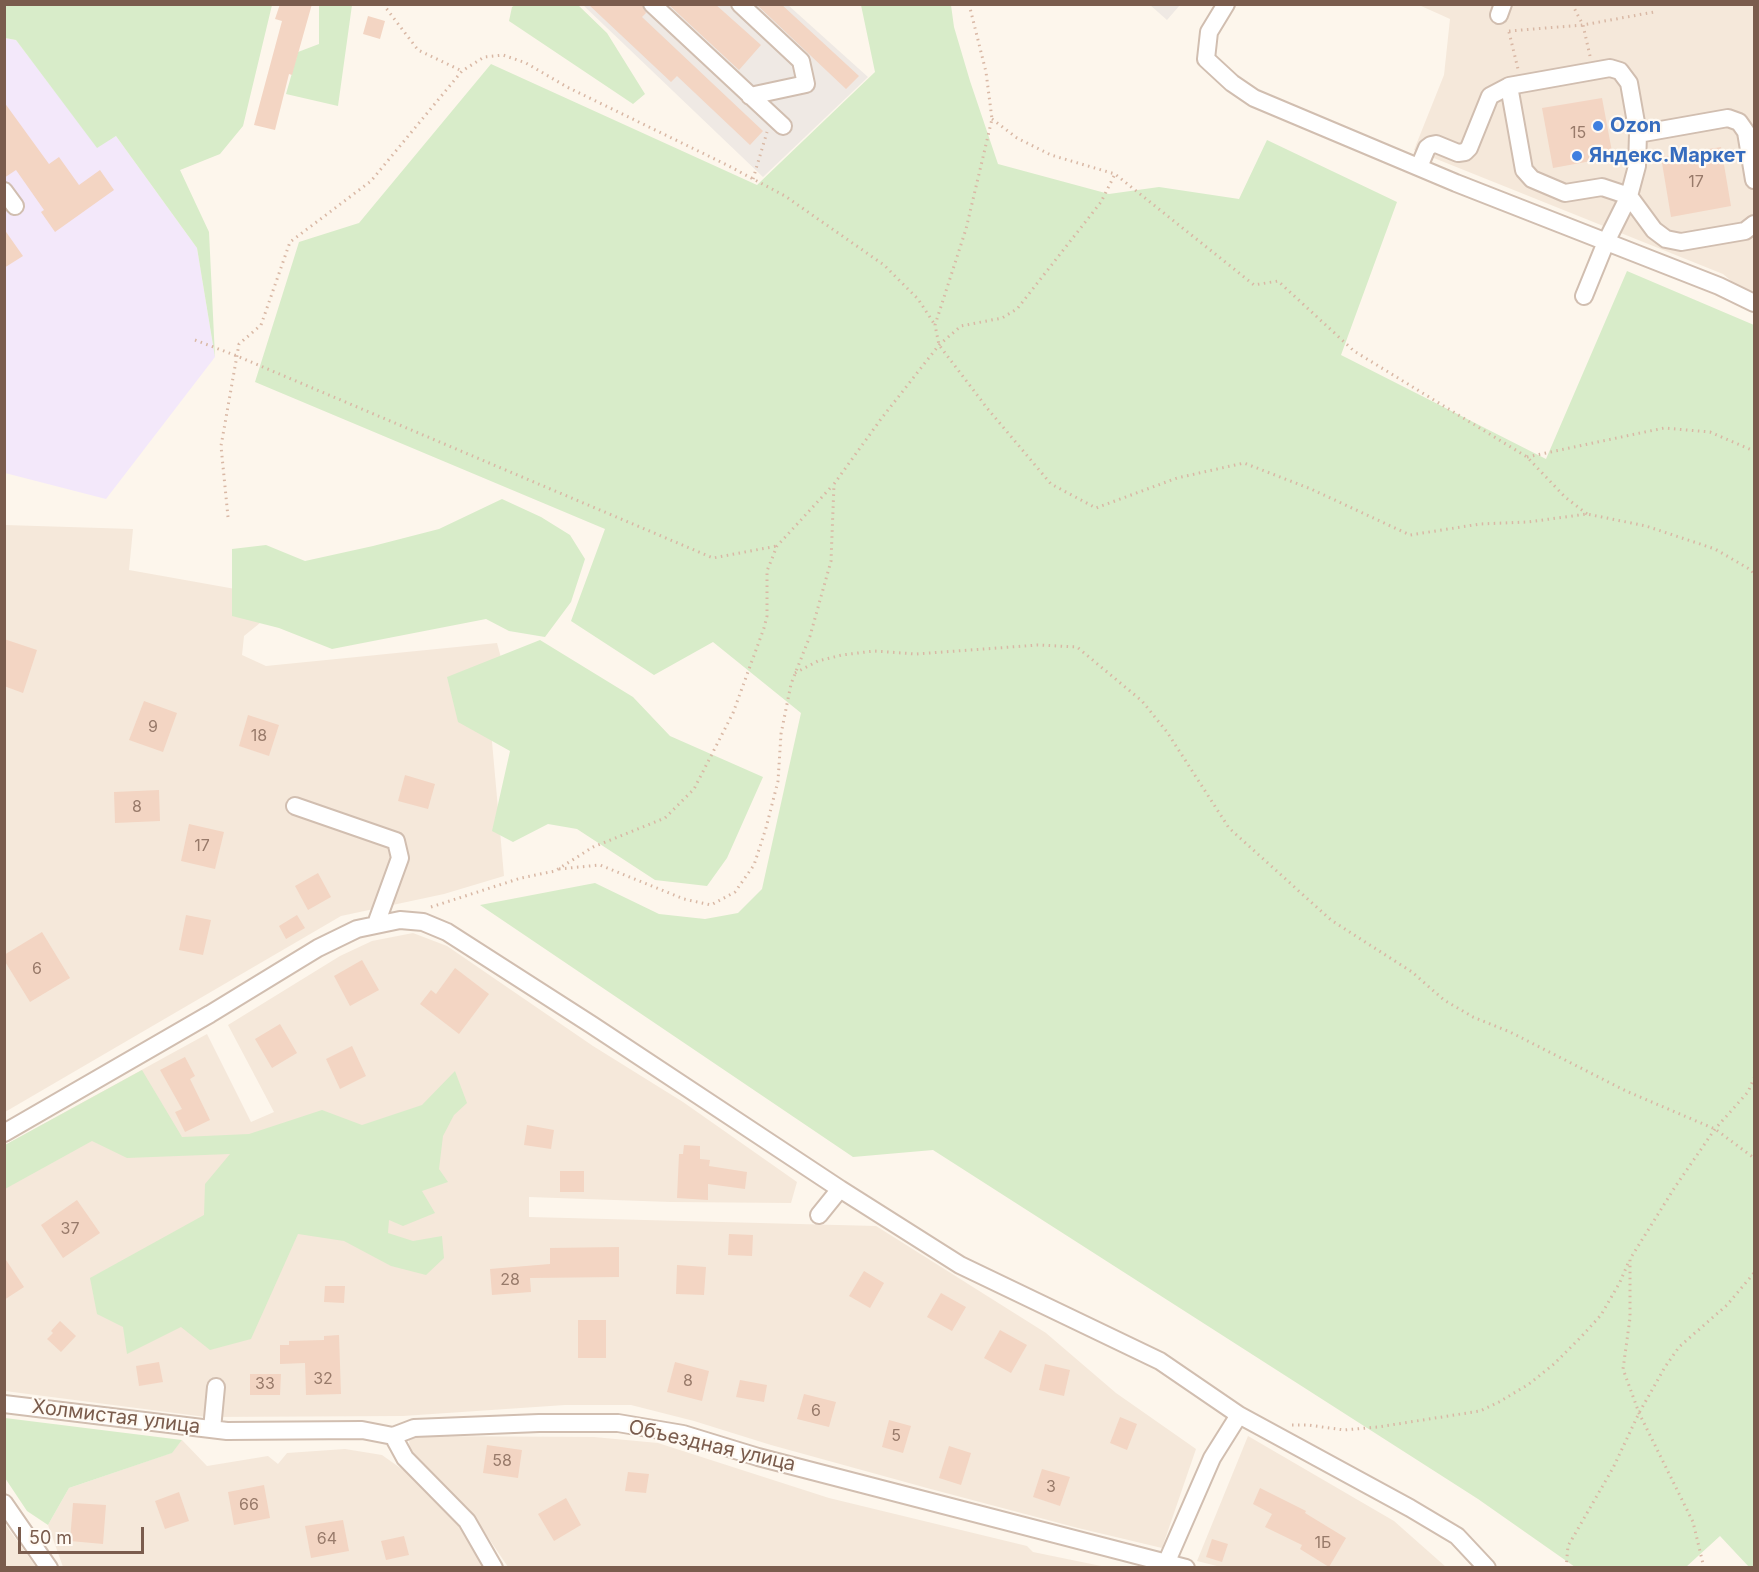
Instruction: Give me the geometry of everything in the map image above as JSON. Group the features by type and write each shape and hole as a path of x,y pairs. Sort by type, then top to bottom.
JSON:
{"street":[{"path":"652,4 778,121"},
{"path":"740,4 801,61 806,84 750,96"},
{"path":"1226,4 1209,32 1206,59 1232,83 1254,98 1423,169 1719,286 1755,303"},
{"path":"1423,169 1427,148 1431,145 1436,144 1458,153 1465,152 1469,148 1490,96 1515,84 1610,68 1620,71 1629,83 1638,134 1637,166 1629,196 1606,242 1584,296"},
{"path":"1515,84 1524,170 1532,179 1565,193 1602,187 1629,196 1654,230 1666,239 1681,242 1745,231 1755,224"},
{"path":"1638,134 1728,118 1739,123 1746,132 1755,180"},
{"path":"4,191 15,207"},
{"path":"295,806 396,841 400,858 376,924"},
{"path":"4,1133 210,1014 318,948 357,929 376,924 400,920 423,922 447,932 582,1018 840,1189 960,1265 1160,1361 1239,1415 1457,1536 1487,1568"},
{"path":"819,1215 840,1189"},
{"path":"216,1387 220,1430"},
{"name":"Холмистая улица","path":"4,1404 220,1430"},
{"path":"1166,1565 1212,1458 1239,1415"},
{"name":"Объездная улица","path":"220,1430 362,1430 393,1436 414,1428 539,1423 618,1424 682,1434 1166,1565 1186,1568"},
{"path":"393,1436 405,1458 467,1521 494,1568"},
{"path":"4,1503 50,1568"}],"path":[{"path":"383,4 418,50 462,71"},
{"path":"935,325 966,229 993,119 986,72 969,4"},
{"path":"1572,4 1583,25 1594,71"},
{"path":"1515,84 1509,31 1583,25 1654,12"},
{"path":"228,517 221,446 239,344 261,325 290,242 371,181 462,71 484,57 503,55 526,63 567,87 785,196 884,265 918,299 935,325 939,345 987,408 1051,484 1096,508 1178,478 1244,463 1311,489 1410,535 1480,524 1528,522 1587,514 1646,526 1715,549 1755,574"},
{"path":"993,119 1017,138 1051,155 1115,174 1254,285 1278,280 1354,351 1527,457 1565,497 1587,514"},
{"path":"753,179 778,121"},
{"path":"559,869 593,847 664,818 693,789 733,712 764,628 767,616 767,572 777,546 834,484 939,345 962,326 1002,318 1017,309 1101,202 1115,174"},
{"path":"195,340 713,558 777,546"},
{"path":"1527,457 1664,428 1710,432 1755,451"},
{"path":"423,922 430,908 521,878 559,869 600,865 684,899 711,905 735,892 754,865 778,781 781,734 795,673 810,636 831,561 834,484"},
{"path":"795,673 818,661 874,651 916,654 1038,645 1077,646 1142,701 1167,732 1229,828 1331,920 1413,972 1444,1000 1473,1017 1510,1032 1626,1091 1715,1129 1755,1158"},
{"path":"1263,1428 1308,1425 1344,1430 1480,1411 1529,1384 1554,1364 1601,1315 1630,1259 1675,1187 1715,1129 1748,1092 1755,1078"},
{"path":"1630,1259 1630,1318 1623,1369 1639,1413 1693,1522 1704,1568"},
{"path":"1566,1568 1568,1546 1613,1468 1639,1413 1665,1367 1679,1347 1727,1305 1755,1272"}],"shaded area":[{"path":"583,5 788,5 868,77 763,177"},
{"path":"1150,5 1180,5 1167,20"},
{"path":"1419,5 1754,5 1754,292 1736,285 1723,274 1414,150 1444,75 1450,19"},
{"path":"4,38 16,40 97,147 116,136 197,248 215,357 106,499 5,473"},
{"path":"5,525 133,529 129,570 308,602 271,614 244,636 242,655 266,666 497,643 509,687 489,708 504,876 444,894 341,916 5,1112"},
{"path":"413,933 447,946 593,1046 683,1102 797,1182 791,1203 529,1197 529,1217 876,1226 1046,1333 1116,1393 1196,1449 1162,1548 927,1488 631,1405 565,1405 403,1416 206,1417 5,1391 5,1145 207,1034 251,1122 274,1112 228,1025 340,956 372,941"},
{"path":"420,1436 594,1437 658,1443 829,1498 1027,1546 1033,1552 1106,1567 508,1567 469,1509 410,1453 409,1440"},
{"path":"1248,1436 1394,1521 1446,1567 1225,1568 1197,1561"},
{"path":"182,1440 207,1466 268,1456 278,1464 287,1453 345,1449 382,1455 413,1477 467,1532 486,1567 63,1567 48,1525 69,1488 171,1453"},
{"path":"5,1524 36,1567 5,1567"}],"green space":[{"path":"4,5 272,5 243,126 220,154 180,170 209,232 215,357 197,248 116,136 97,148 16,40 5,38"},
{"path":"319,5 352,5 338,106 286,94 298,52 319,44"},
{"path":"515,5 578,5 607,33 645,94 633,104 509,21 512,7"},
{"path":"861,5 951,5 954,27 998,164 1109,194 1159,187 1239,199 1267,140 1397,202 1341,355 1546,459 1627,271 1754,325 1754,1567 1749,1567 1720,1536 1686,1567 1575,1567 1478,1499 933,1150 853,1157 480,905 595,883 659,914 705,919 738,913 762,889 801,713 713,642 654,675 571,621 605,529 255,382 299,242 359,223 491,64 757,185 875,72"},
{"path":"502,499 541,517 570,535 585,559 571,602 545,637 509,631 486,619 332,649 279,628 232,616 232,549 266,545 305,561 439,529"},
{"path":"540,640 633,697 670,736 763,777 727,858 707,886 655,880 577,829 548,824 513,842 492,831 510,751 458,722 447,677"},
{"path":"142,1070 182,1137 249,1134 322,1110 362,1125 422,1105 455,1071 467,1103 454,1115 443,1136 439,1169 448,1182 422,1191 435,1213 403,1226 389,1220 388,1233 413,1241 442,1236 444,1258 426,1275 391,1266 344,1241 298,1234 251,1339 210,1350 181,1327 127,1354 123,1327 97,1314 90,1278 204,1215 205,1184 230,1154 127,1158 92,1141 5,1189 5,1145"},
{"path":"4,1418 182,1440 172,1453 69,1488 48,1525 27,1511 5,1478"}],"building":[{"path":"280,4 312,4 292,75 289,74 275,130 254,125 282,21 275,19"},
{"path":"588,4 642,4 646,13 642,17 763,131 750,145 677,76 671,82"},
{"path":"668,4 715,4 761,45 739,70"},
{"path":"756,4 781,4 859,76 846,89"},
{"path":"368,16 385,21 380,39 363,34"},
{"path":"1602,98 1613,157 1553,168 1542,108"},
{"path":"4,102 49,164 59,157 79,185 100,170 114,190 55,232 41,212 44,210 16,170 4,178"},
{"path":"1721,147 1731,206 1671,217 1661,157"},
{"path":"4,229 23,256 4,268"},
{"path":"4,639 37,650 23,693 4,686"},
{"path":"144,701 177,713 163,752 129,740"},
{"path":"248,715 279,725 269,756 239,746"},
{"path":"405,775 435,784 428,809 398,801"},
{"path":"159,790 160,821 115,823 114,792"},
{"path":"189,824 224,832 215,869 181,861"},
{"path":"318,873 331,897 308,910 295,886"},
{"path":"186,915 211,920 203,955 179,950"},
{"path":"297,915 305,928 286,939 279,926"},
{"path":"42,932 70,978 30,1002 4,960 4,955"},
{"path":"362,960 379,990 350,1006 334,976"},
{"path":"455,968 489,994 459,1034 420,1004 431,990 436,994"},
{"path":"280,1024 297,1053 272,1068 255,1039"},
{"path":"352,1046 366,1076 340,1089 326,1059"},
{"path":"185,1057 195,1076 190,1079 210,1120 185,1132 175,1112 182,1109 160,1070"},
{"path":"527,1125 554,1130 551,1149 524,1145"},
{"path":"684,1145 700,1146 700,1159 710,1160 709,1166 747,1172 745,1189 708,1184 708,1200 677,1198 679,1154 683,1154"},
{"path":"560,1171 584,1171 584,1192 560,1192"},
{"path":"77,1200 100,1233 63,1258 41,1225"},
{"path":"729,1234 753,1235 752,1256 728,1255"},
{"path":"619,1247 619,1277 530,1278 531,1292 492,1295 490,1269 550,1264 550,1248"},
{"path":"4,1257 24,1287 4,1300"},
{"path":"677,1265 706,1267 704,1295 676,1294"},
{"path":"864,1271 884,1283 870,1308 849,1296"},
{"path":"325,1286 345,1286 344,1303 324,1302"},
{"path":"941,1293 966,1307 952,1331 927,1317"},
{"path":"578,1320 606,1320 606,1358 578,1358"},
{"path":"60,1321 76,1336 61,1352 47,1339"},
{"path":"1000,1330 1027,1345 1011,1373 984,1358"},
{"path":"339,1335 341,1394 306,1395 305,1363 280,1364 280,1345 289,1345 289,1341 324,1340 324,1336"},
{"path":"159,1362 163,1382 139,1386 136,1366"},
{"path":"675,1362 709,1371 702,1401 667,1392"},
{"path":"1045,1364 1070,1370 1064,1396 1039,1390"},
{"path":"250,1374 281,1374 280,1395 250,1395"},
{"path":"740,1380 767,1385 764,1402 736,1397"},
{"path":"804,1394 836,1402 829,1427 797,1419"},
{"path":"1120,1417 1137,1424 1127,1450 1110,1443"},
{"path":"889,1420 911,1426 903,1453 882,1447"},
{"path":"487,1445 522,1450 518,1478 483,1473"},
{"path":"949,1446 971,1453 961,1485 939,1478"},
{"path":"1042,1469 1070,1477 1060,1506 1033,1497"},
{"path":"628,1472 649,1474 646,1493 625,1491"},
{"path":"264,1485 270,1518 234,1525 228,1492"},
{"path":"1260,1488 1306,1511 1305,1513 1346,1538 1329,1567 1300,1549 1302,1545 1265,1527 1272,1514 1253,1504"},
{"path":"179,1492 189,1521 165,1529 155,1501"},
{"path":"566,1498 581,1525 554,1541 538,1514"},
{"path":"73,1503 106,1505 103,1544 70,1541"},
{"path":"343,1520 349,1551 311,1558 305,1526"},
{"path":"404,1536 409,1555 386,1560 381,1541"},
{"path":"1212,1539 1228,1544 1222,1562 1206,1557"}],"place":[{"name":"Ozon","path":"1598,126"},
{"name":"Яндекс.Маркет","path":"1577,156"}]}
